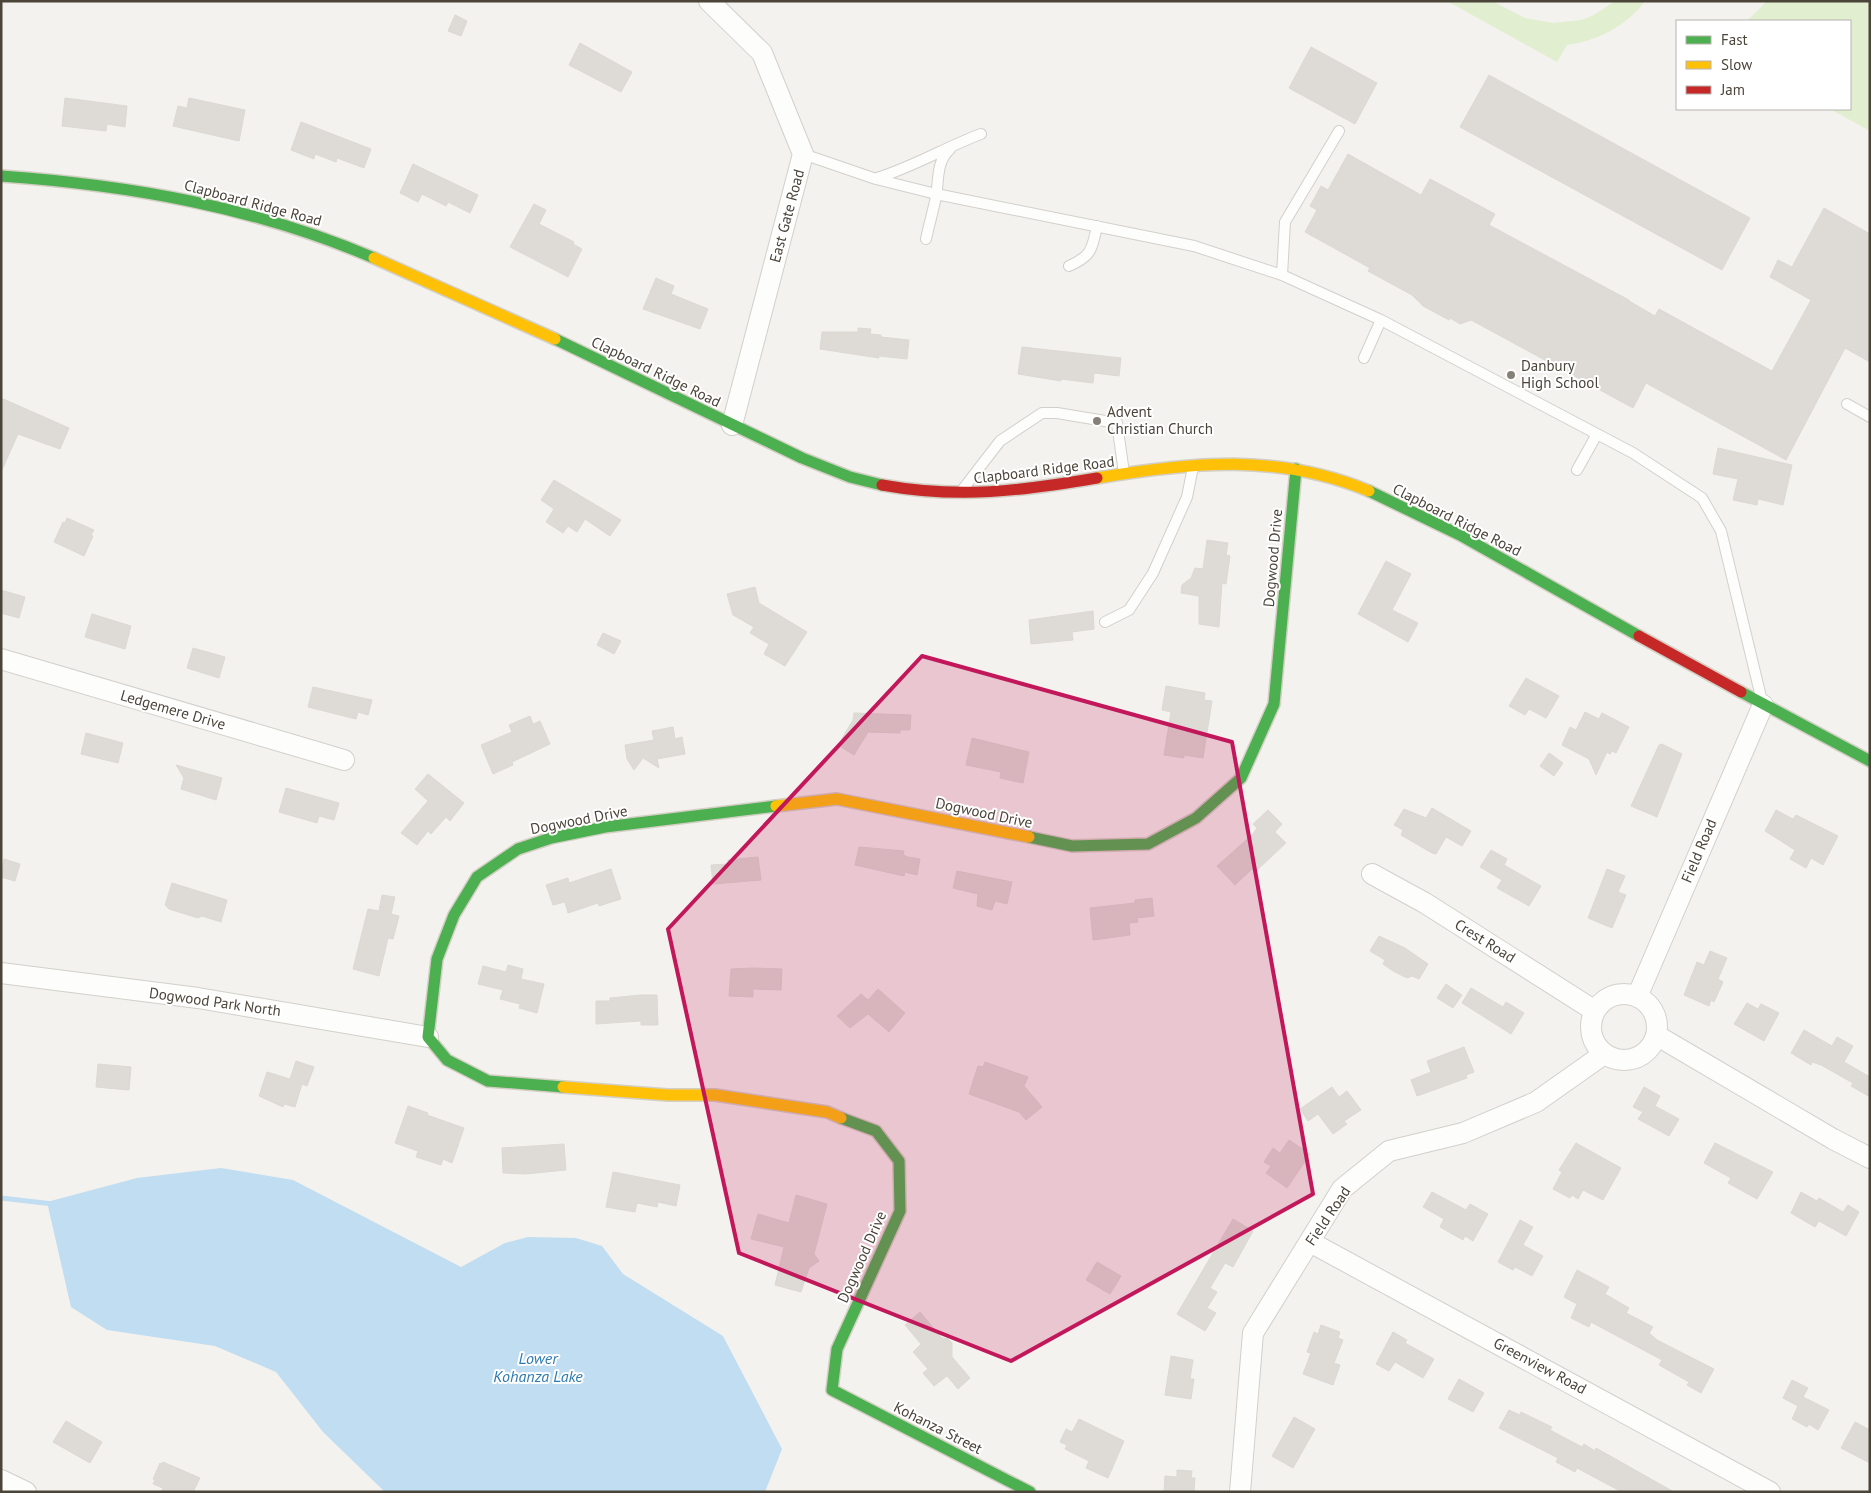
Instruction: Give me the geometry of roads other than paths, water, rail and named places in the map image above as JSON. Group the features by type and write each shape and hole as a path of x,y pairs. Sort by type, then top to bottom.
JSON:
{"street":[{"name":"East Gate Road","path":"709,1 762,54 803,154 732,425"},
{"name":"Clapboard Ridge Road","path":"1,176 132,188 280,223 331,240 386,262 547,336 822,467 873,483 928,494 986,494 1042,488 1193,464 1247,464 1296,469 1346,484 1436,523 1763,706 1870,761"},
{"name":"Dogwood Drive","path":"832,1390 837,1349 900,1211 899,1161 876,1131 827,1112 714,1095 668,1094 488,1081 447,1060 428,1037 437,959 454,915 477,877 518,848 551,838 605,828 837,799 1072,846 1148,844 1196,818 1241,778 1274,704 1296,469"},
{"name":"Ledgemere Drive","path":"1,659 344,760"},
{"name":"Field Road","path":"1637,997 1763,706"},
{"name":"Crest Road","path":"1372,874 1425,903 1595,1011"},
{"name":"Dogwood Park North","path":"1,973 198,998 428,1037"},
{"path":"1625,994 1637,997 1647,1003 1654,1012 1657,1024 1656,1036 1651,1047 1641,1056 1629,1060 1616,1060 1604,1054 1596,1045 1592,1034 1591,1022 1595,1011 1603,1002 1613,996 1625,994"},
{"path":"1656,1036 1833,1139 1870,1158"},
{"name":"Field Road","path":"1240,1492 1252,1332 1342,1189 1389,1151 1464,1134 1536,1102 1604,1054"},
{"name":"Greenview Road","path":"1310,1242 1770,1492"},
{"name":"Kohanza Street","path":"832,1390 1030,1492"},
{"path":"1,1480 26,1492"}],"lane":[{"path":"1282,276 1282,244 1285,222 1339,131"},
{"path":"876,179 906,170 954,144 981,134"},
{"path":"926,239 936,194 937,175 943,156 954,144"},
{"path":"803,154 876,179 936,194 1194,246 1282,276 1381,320 1632,453 1702,498 1721,531 1763,706"},
{"path":"1069,266 1082,261 1091,251 1097,226"},
{"path":"1364,358 1381,320"},
{"path":"1847,404 1870,417"},
{"path":"959,494 1000,441 1042,413 1057,412 1118,423 1124,475"},
{"path":"1577,470 1597,434"},
{"path":"1105,622 1129,610 1153,573 1187,497 1193,464"}],"water":[{"name":"Lower Kohanza Lake","path":"221,1168 293,1180 461,1267 505,1243 528,1237 576,1238 602,1246 623,1274 723,1336 782,1449 765,1492 385,1492 323,1432 276,1372 215,1346 107,1330 71,1307 47,1202 137,1178"}],"waterway":[{"path":"1,1198 53,1204"}],"place":[{"name":"Danbury High School","path":"1511,375"},
{"name":"Advent Christian Church","path":"1097,421"}]}
